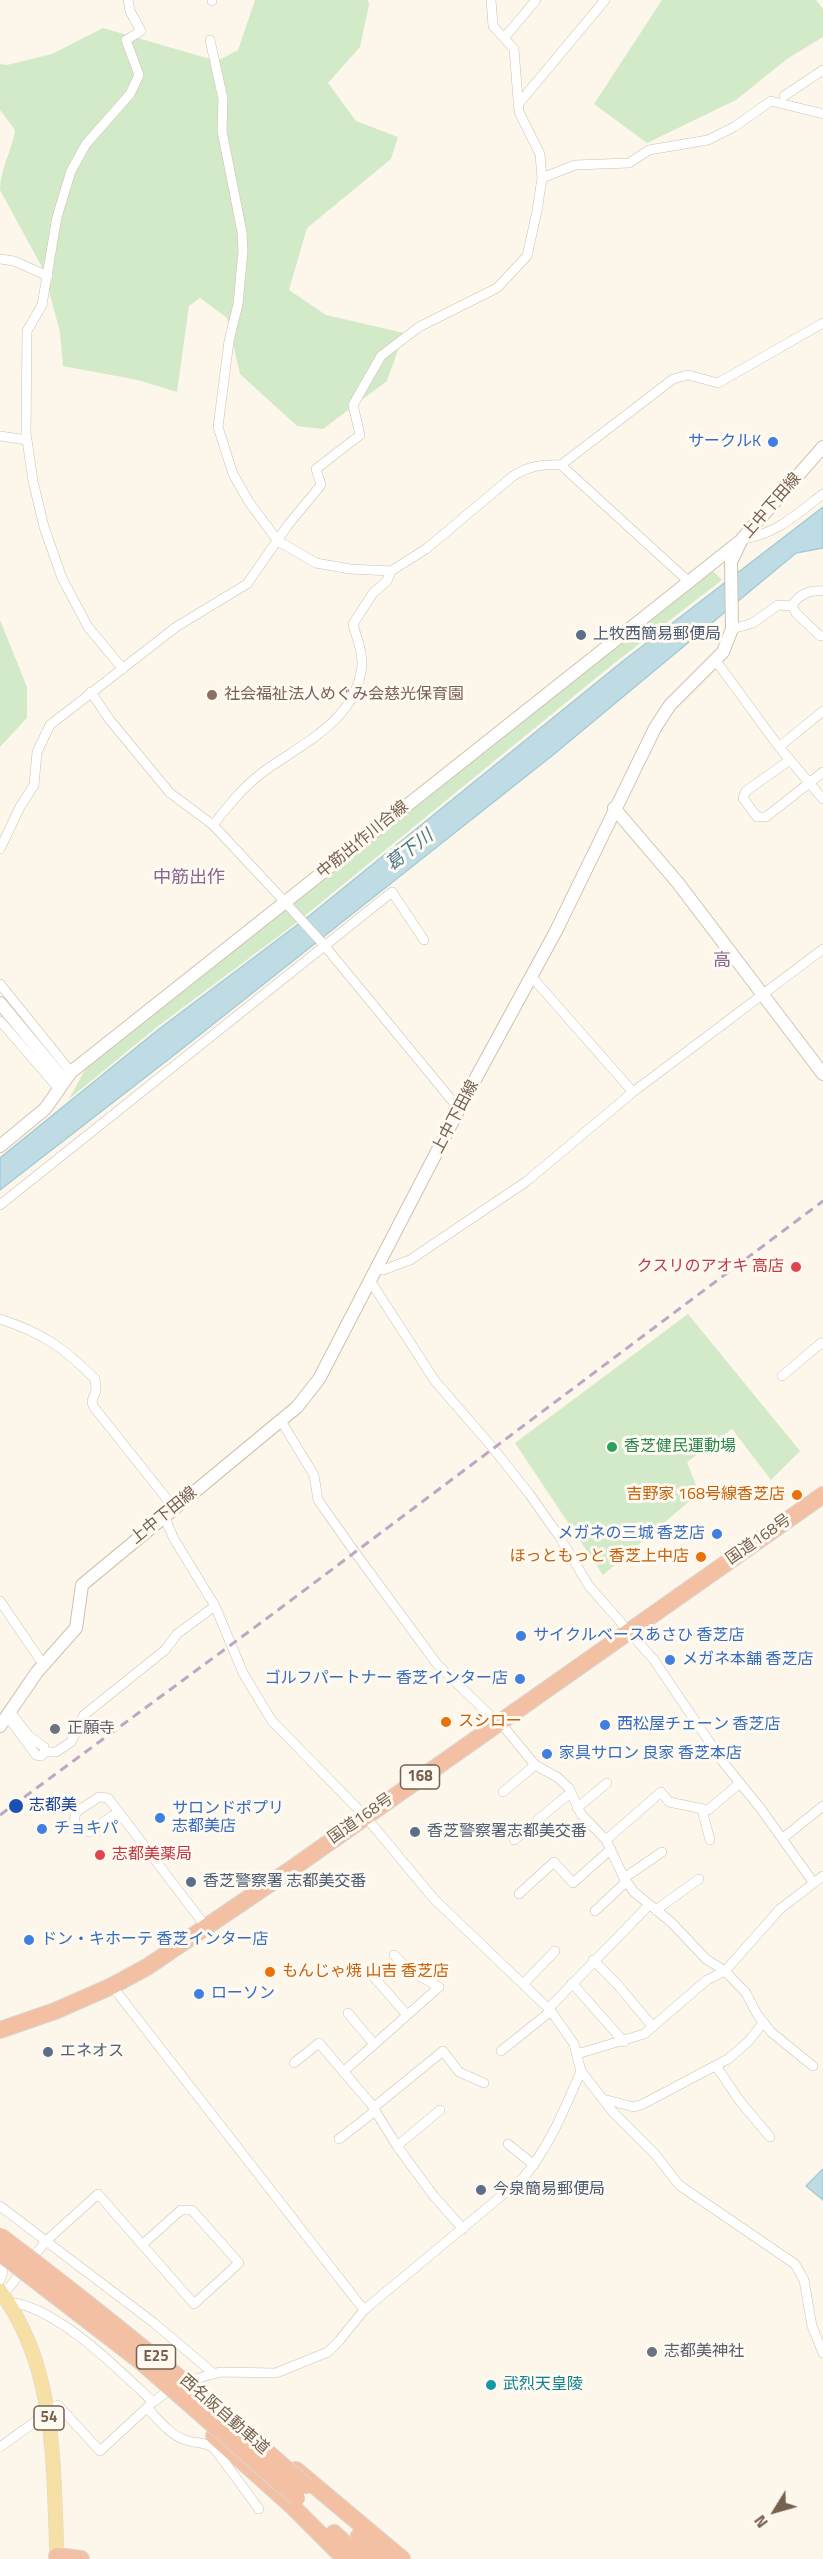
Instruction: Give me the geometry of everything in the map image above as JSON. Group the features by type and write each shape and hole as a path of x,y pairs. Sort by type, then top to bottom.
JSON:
{"highway":[{"name":"国道168号","path":"0,2030 55,2011 112,1986 206,1927 823,1495"},
{"name":"西名阪自動車道","path":"0,2236 91,2304 185,2381 284,2467 301,2493 362,2559"},
{"name":"西名阪自動車道","path":"0,2255 82,2315 383,2559"},
{"path":"301,2493 345,2559"},
{"path":"301,2493 402,2559"},
{"path":"58,2558 81,2559"}],"main road":[{"name":"上中下田線","path":"6,1719 43,1664 76,1628 81,1585 281,1421 310,1394 320,1379 459,1109 556,931 614,808 663,715 723,652 732,629 730,568 742,539 823,447"},
{"name":"中筋出作川合線","path":"2,1139 45,1109 65,1080 742,539"},
{"path":"614,808 678,883 823,1074"},
{"path":"0,1003 65,1080"},
{"name":"54","path":"4,2296 30,2344 44,2390 51,2433 58,2558"}],"street":[{"path":"123,669 88,627 62,578 44,527 33,481 27,440 27,331 42,305 57,217 71,171 86,144 130,94 139,75 126,40 141,31 130,11 128,0"},
{"path":"0,849 20,807 34,785 37,752 41,739 50,725 176,627 247,584 305,502 321,485 316,469 360,435 353,405 381,356 419,327 497,288 527,256 542,178 540,154 519,112 514,49 493,26 491,0"},
{"path":"505,37 536,0"},
{"path":"520,102 605,0"},
{"path":"210,40 223,99 222,131 242,232 243,251 238,304 229,340 218,427 233,474 249,502 278,541 316,563 350,569 391,571 426,549 513,476 526,468 542,464 561,465 688,581"},
{"path":"783,96 823,70"},
{"path":"542,178 575,165 629,163 649,150 708,140 734,127 771,101 823,114"},
{"path":"0,259 14,261 48,276"},
{"path":"561,465 673,379 688,375 718,383 823,323"},
{"path":"0,436 27,440"},
{"path":"742,539 758,537 771,532 823,494"},
{"path":"213,825 242,790 325,729 343,713 357,688 362,663 354,624 373,593 387,581 391,571"},
{"path":"792,606 796,600 811,590 823,591"},
{"path":"732,629 753,623 778,605 792,606"},
{"path":"792,606 796,613 820,636 823,636"},
{"path":"716,661 779,747 823,799"},
{"path":"91,692 109,719 170,794 213,825 324,944 459,1109"},
{"path":"779,747 823,711"},
{"path":"790,759 746,791 743,798 757,817 766,817 823,772"},
{"path":"0,1205 392,892 424,940"},
{"path":"378,1269 383,1270 411,1260 527,1181 633,1092 823,949"},
{"path":"531,976 633,1092"},
{"path":"0,984 65,1080"},
{"path":"0,1021 65,1080"},
{"path":"371,1282 435,1381 494,1448 530,1495 559,1536 589,1586 666,1676 710,1744 813,1882"},
{"path":"0,1319 57,1344 95,1379 96,1390 92,1401 93,1406 169,1512 174,1539 215,1606 243,1672 272,1721 364,1816 434,1899 549,2010 569,2035 581,2072 655,2154 679,2185 795,2264 804,2280 812,2326 823,2353"},
{"path":"782,1376 821,1343 823,1346"},
{"path":"281,1421 314,1475 318,1500 437,1664 499,1722 535,1765 557,1777 571,1792 577,1808 608,1844 625,1880 634,1892 671,1922 706,1959 725,1971 746,1993 763,2023 813,2066"},
{"path":"0,1601 43,1664"},
{"path":"6,1719 36,1755 56,1752 71,1742 84,1715 165,1650 177,1634 215,1606"},
{"path":"503,1792 535,1765"},
{"path":"577,1808 607,1783"},
{"path":"519,1894 554,1862 573,1882 661,1792 669,1802 708,1810 740,1784"},
{"path":"514,1840 571,1792"},
{"path":"123,1819 112,1816 90,1832 81,1830 74,1822 76,1812 99,1797 108,1798 206,1927"},
{"path":"782,1839 823,1806"},
{"path":"702,1810 710,1840"},
{"path":"595,1911 625,1880 662,1852"},
{"path":"577,2054 624,2042 644,2034 707,1980 725,1971 770,1918 823,1876"},
{"path":"501,2051 549,2010 593,1960 652,1907 699,1879"},
{"path":"524,1984 555,1951"},
{"path":"344,2072 439,1987 409,1970 394,1954"},
{"path":"593,1960 617,1984 653,2027"},
{"path":"372,1975 407,2015"},
{"path":"572,1983 624,2042"},
{"path":"112,1986 364,2310"},
{"path":"348,2013 374,2044"},
{"path":"603,2099 634,2107 716,2066 739,2051 763,2023"},
{"path":"294,2063 319,2043 374,2109 397,2146 439,2202 463,2229"},
{"path":"339,2139 443,2051 459,2072 483,2083"},
{"path":"716,2066 739,2100 770,2137"},
{"path":"0,2447 58,2405 100,2451 150,2405 178,2384 213,2373 234,2370 276,2373 316,2358 339,2342 364,2310 510,2190 534,2165 552,2138 581,2072"},
{"path":"397,2146 440,2110"},
{"path":"508,2144 534,2165"},
{"path":"142,2244 181,2210 192,2210 239,2263 194,2304 98,2194 46,2241 4,2296 58,2321 117,2368 179,2438 206,2443 214,2448 259,2509"},
{"path":"0,2206 154,2323 213,2373"},
{"path":"0,2255 3,2271 0,2280"}],"green space":[{"path":"255,0 368,0 369,5 360,47 328,83 356,121 398,137 391,159 307,228 289,290 326,315 404,333 387,381 323,429 297,426 240,374 227,318 200,298 189,306 177,392 138,380 63,366 60,332 43,269 0,190 15,130 0,110 0,64 7,65 52,54 103,28 217,61 238,50"},
{"path":"662,0 816,0 823,9 823,37 787,59 736,100 647,143 594,104"},
{"path":"710,572 714,572 722,580 612,665 296,923 157,1027 69,1099 88,1064"},
{"path":"0,620 27,687 27,718 0,747"},
{"name":"香芝健民運動場","path":"688,1314 800,1451 771,1480 732,1429 687,1462 699,1493 603,1575 515,1443"}],"water":[{"name":"葛下川","path":"823,507 823,548 796,553 553,755 0,1190 0,1158 159,1029 309,916 623,661"},
{"path":"823,2169 823,2200 806,2186"}],"railway":[{"path":"0,1815 266,1619 823,1201"}],"place":[{"name":"サークルK","path":"773,442"},
{"name":"上牧西簡易郵便局","path":"581,635"},
{"name":"社会福祉法人めぐみ会慈光保育園","path":"212,695"},
{"name":"クスリのアオキ 高店","path":"796,1267"},
{"name":"香芝健民運動場","path":"612,1447"},
{"name":"吉野家 168号線香芝店","path":"797,1495"},
{"name":"メガネの三城 香芝店","path":"717,1534"},
{"name":"ほっともっと 香芝上中店","path":"701,1557"},
{"name":"サイクルベースあさひ 香芝店","path":"521,1636"},
{"name":"メガネ本舗 香芝店","path":"670,1660"},
{"name":"ゴルフパートナー 香芝インター店","path":"520,1679"},
{"name":"スシロー","path":"446,1722"},
{"name":"西松屋チェーン 香芝店","path":"605,1725"},
{"name":"正願寺","path":"55,1729"},
{"name":"家具サロン 良家 香芝本店","path":"547,1754"},
{"name":"志都美","path":"16,1806"},
{"name":"サロンドポプリ 志都美店","path":"160,1818"},
{"name":"チョキパ","path":"42,1829"},
{"name":"香芝警察署志都美交番","path":"415,1832"},
{"name":"志都美薬局","path":"100,1855"},
{"name":"香芝警察署 志都美交番","path":"191,1882"},
{"name":"ドン・キホーテ 香芝インター店","path":"29,1940"},
{"name":"もんじゃ焼 山吉 香芝店","path":"270,1972"},
{"name":"ローソン","path":"199,1994"},
{"name":"エネオス","path":"48,2052"},
{"name":"今泉簡易郵便局","path":"481,2190"},
{"name":"志都美神社","path":"652,2352"},
{"name":"武烈天皇陵","path":"491,2385"}],"district":[{"name":"中筋出作","path":"189,879"},
{"name":"高","path":"722,962"}]}
